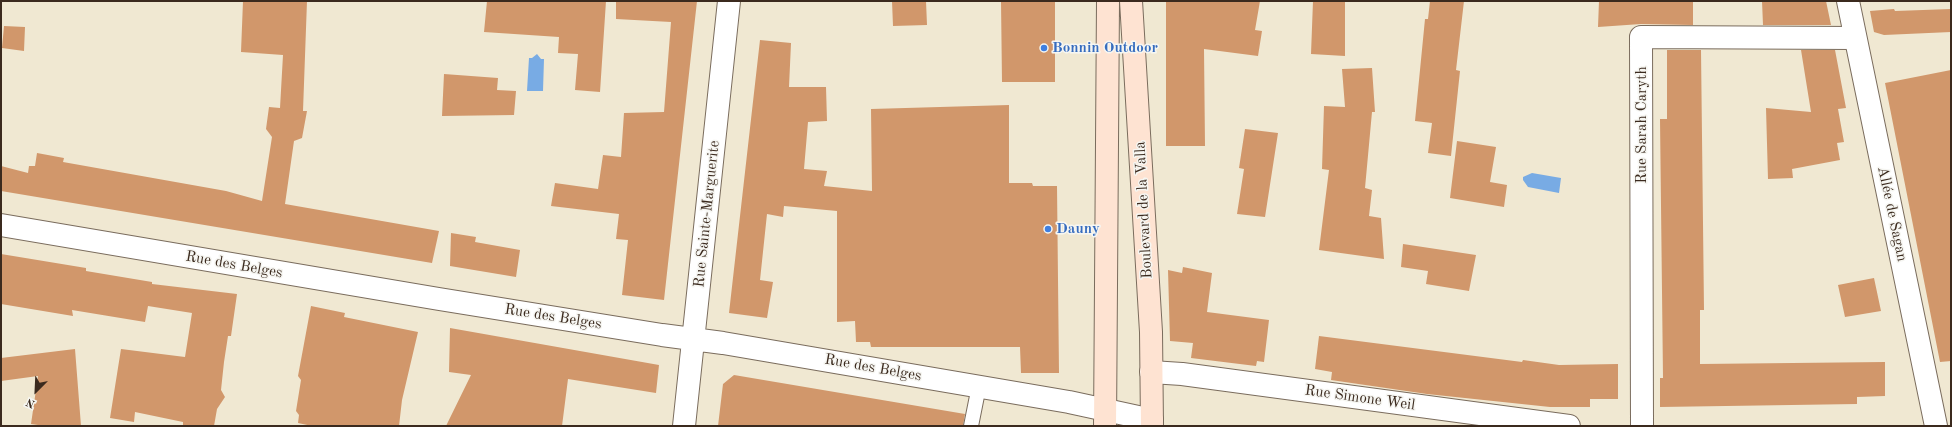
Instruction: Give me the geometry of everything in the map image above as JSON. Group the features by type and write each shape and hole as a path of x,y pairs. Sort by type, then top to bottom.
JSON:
{"main road":[{"path":"1105,418 1108,1"},
{"name":"Boulevard de la Valla","path":"1131,1 1151,332 1152,423"}],"street":[{"name":"Rue Sainte-Marguerite","path":"684,426 729,1"},
{"name":"Allée de Sagan","path":"1848,1 1936,426"},
{"name":"Rue Sarah Caryth","path":"1642,426 1641,37 1855,38"},
{"name":"Rue des Belges","path":"1,224 416,295 662,335 694,338 979,386 1105,418"},
{"name":"Rue Simone Weil","path":"1151,372 1182,374 1531,423 1569,426"},
{"name":"Boulevard de la Valla","path":"1105,418 1152,423"}],"lane":[{"path":"971,426 979,386"}],"water":[{"path":"537,54 541,59 544,59 543,91 527,91 529,58 532,58"},
{"path":"1532,173 1561,178 1559,193 1528,187 1523,180 1523,177"}],"building":[{"path":"243,1 307,1 303,111 307,111 302,138 294,141 285,204 439,231 432,263 1,191 1,166 28,173 29,166 35,166 37,153 64,158 63,162 226,191 262,201 272,137 266,129 269,107 280,108 283,55 241,52"},
{"path":"487,1 606,1 600,92 575,90 578,54 558,53 559,37 484,32"},
{"path":"616,1 697,1 664,300 622,295 628,240 616,239 619,214 551,206 555,183 598,189 603,155 621,157 624,113 664,112 671,22 616,19"},
{"path":"892,1 926,1 927,25 893,26"},
{"path":"1001,1 1055,1 1055,82 1002,82"},
{"path":"1166,1 1260,1 1255,30 1262,31 1258,56 1204,49 1205,146 1166,146"},
{"path":"1313,1 1345,1 1345,56 1311,54"},
{"path":"1430,1 1464,1 1456,70 1460,71 1451,156 1428,153 1432,123 1415,121 1425,19 1428,19"},
{"path":"1599,1 1693,1 1693,25 1641,24 1598,27"},
{"path":"1762,1 1826,1 1831,25 1763,25"},
{"path":"1894,9 1895,11 1951,9 1951,32 1884,35 1874,32 1870,11"},
{"path":"4,26 25,27 24,51 2,48"},
{"path":"760,40 791,43 789,87 826,87 827,121 808,122 804,169 827,171 824,186 872,191 871,109 1009,105 1009,183 1032,183 1033,186 1057,186 1059,373 1021,373 1020,347 871,347 870,342 856,342 855,321 837,322 837,211 784,206 783,217 767,214 760,280 773,282 767,318 729,313"},
{"path":"1667,50 1701,50 1704,310 1700,310 1700,364 1885,362 1885,396 1857,397 1857,404 1660,407 1660,378 1663,378 1660,119 1667,119"},
{"path":"1801,50 1835,50 1846,108 1838,109 1844,142 1837,143 1840,160 1792,169 1793,178 1768,179 1766,108 1811,112"},
{"path":"1372,68 1375,112 1372,112 1365,188 1372,190 1369,216 1381,218 1384,259 1319,250 1329,170 1322,169 1324,106 1345,107 1342,69"},
{"path":"1951,70 1951,361 1940,362 1885,83"},
{"path":"444,74 498,78 497,90 516,91 514,115 442,116"},
{"path":"1245,129 1278,133 1265,217 1237,214 1244,169 1239,168"},
{"path":"1457,141 1496,147 1490,182 1507,185 1504,207 1450,198"},
{"path":"451,233 476,237 475,242 520,250 516,277 450,266"},
{"path":"1403,244 1476,255 1469,291 1426,284 1428,271 1401,267"},
{"path":"1,254 86,268 86,271 152,282 152,284 237,294 231,336 228,336 224,362 221,390 225,397 217,409 214,426 183,426 183,422 135,412 134,422 110,418 121,349 185,357 192,313 148,306 145,322 72,310 73,316 1,304"},
{"path":"1183,267 1212,273 1207,312 1269,320 1264,362 1257,361 1256,366 1191,358 1193,343 1170,341 1168,270 1182,273"},
{"path":"1874,278 1881,311 1845,317 1838,285"},
{"path":"311,306 345,313 344,317 418,332 402,400 399,426 312,426 298,423 299,415 296,411 301,380 298,376"},
{"path":"450,328 659,365 656,393 568,379 562,426 446,426 471,375 449,372"},
{"path":"1319,336 1522,362 1523,360 1559,365 1618,364 1618,399 1590,399 1590,407 1550,407 1427,394 1331,380 1332,372 1315,369"},
{"path":"75,349 81,426 45,426 31,424 38,376 1,381 1,358"},
{"path":"734,375 965,414 963,426 718,426 723,384"}],"place":[{"name":"Bonnin Outdoor","path":"1044,48"},
{"name":"Dauny","path":"1048,229"}]}
